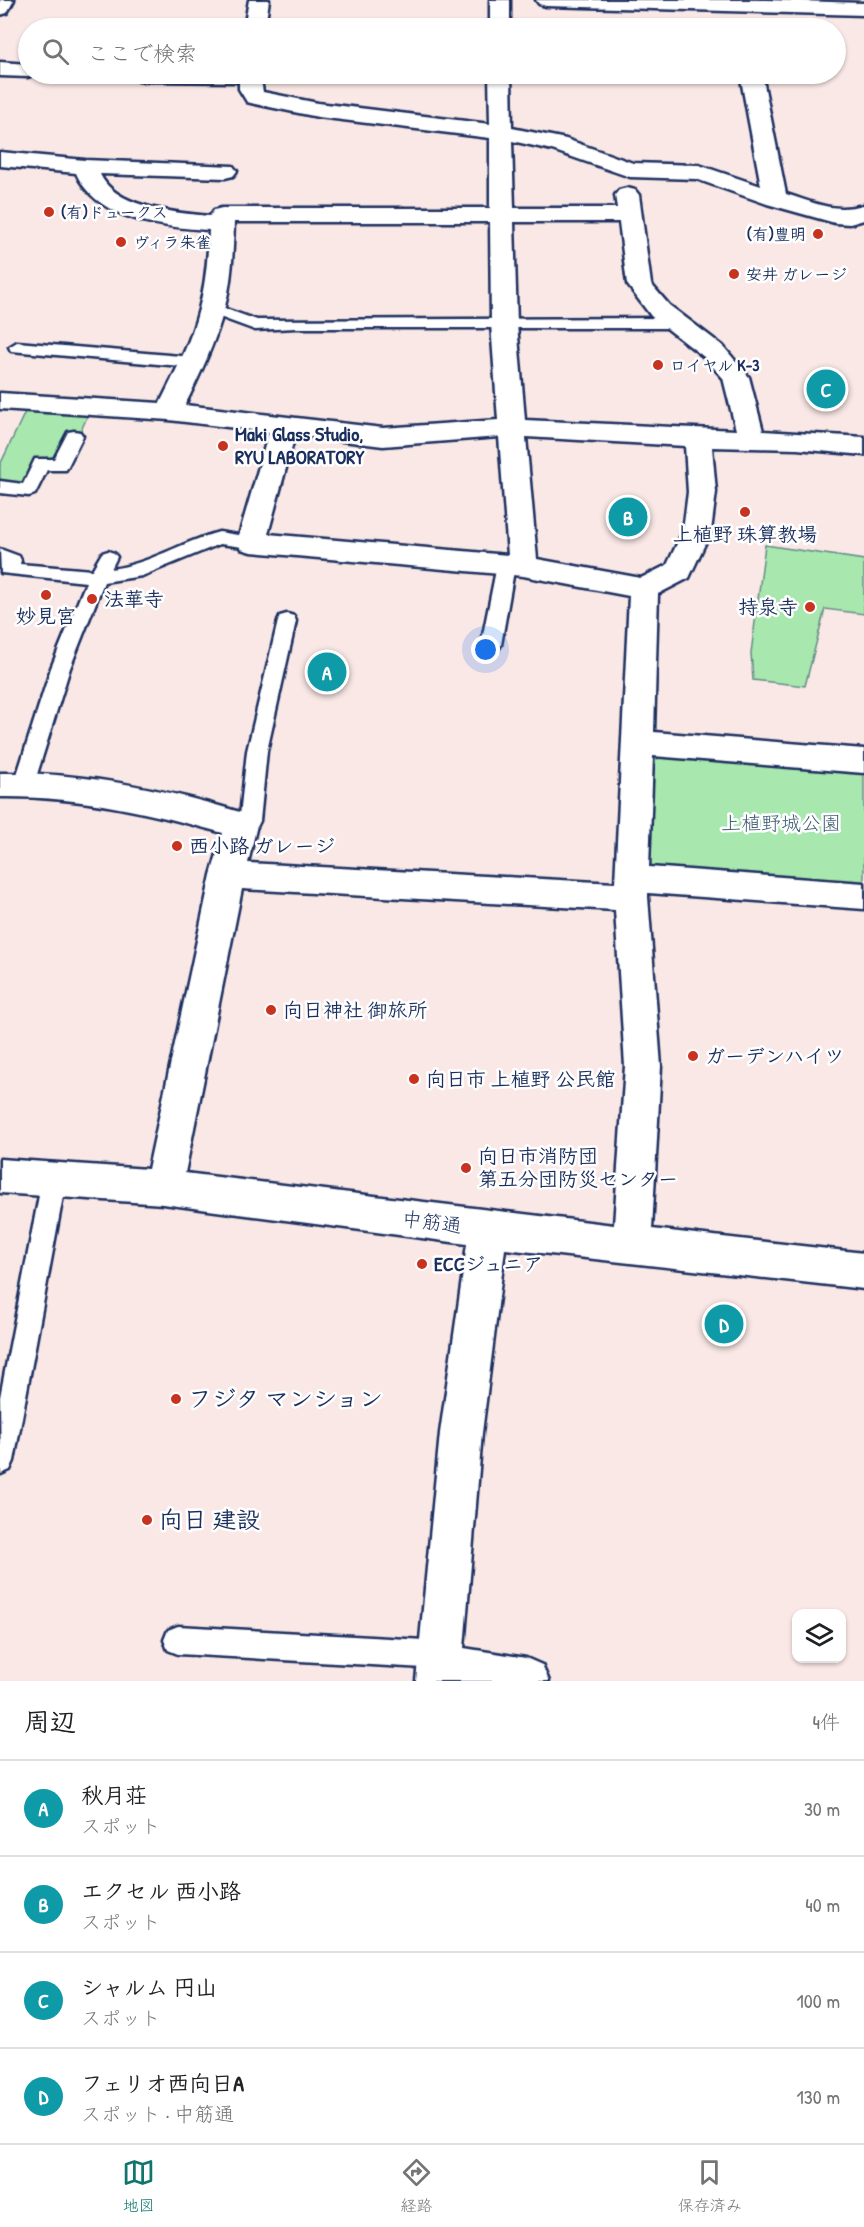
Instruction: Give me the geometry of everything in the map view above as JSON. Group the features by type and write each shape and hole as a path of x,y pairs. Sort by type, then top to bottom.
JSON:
{"street":[{"path":"0,9 4,0"},
{"path":"256,18 259,0"},
{"path":"500,0 500,18"},
{"path":"546,0 736,3 864,9"},
{"path":"736,3 739,18"},
{"path":"0,69 18,70"},
{"path":"250,84 255,97 318,110 500,132 558,144 630,170 699,172 775,199 835,216 850,217 864,212"},
{"path":"500,84 504,324 512,428 515,565"},
{"path":"753,84 775,199"},
{"path":"0,159 85,167 225,171"},
{"path":"85,167 91,184 111,200 170,220 220,224"},
{"path":"630,170 624,175 639,285 646,297 673,323 707,344 736,377 751,438"},
{"path":"169,412 192,362 212,309 220,261 222,214 630,215"},
{"path":"0,401 169,412 382,437 512,428 698,438 751,438 864,447"},
{"path":"284,426 264,550 515,565 644,589 679,571 697,531 702,492 698,438"},
{"path":"632,1244 643,1066 631,888 644,589"},
{"path":"638,743 864,761"},
{"path":"12,785 90,789 146,799 241,825 228,874 163,1187"},
{"path":"228,874 383,885 631,888 864,896"},
{"name":"中筋通","path":"0,1176 163,1187 488,1229 864,1271"},
{"path":"488,1229 461,1433 440,1667 526,1681"}],"lane":[{"path":"212,309 255,325 296,323 673,323"},
{"path":"17,347 192,362"},
{"path":"0,487 29,490 41,464 60,466 74,436"},
{"path":"0,555 12,560 8,569 97,577 135,572 219,538 264,550"},
{"path":"12,785 97,577 108,557"},
{"path":"491,645 515,565"},
{"path":"241,825 250,821 257,750 287,621"},
{"path":"1,1461 54,1180"},
{"path":"178,1640 440,1667"}],"green space":[{"path":"26,410 88,415 64,468 35,465 22,493 0,490 0,465"},
{"name":"持泉寺","path":"765,545 864,560 864,614 825,609 805,686 753,680 751,653"},
{"name":"上植野城公園","path":"667,753 864,768 864,893 659,875 641,861 644,767"}],"place":[{"name":"(有)ドュークス","path":"49,212"},
{"name":"(有)豊明","path":"818,234"},
{"name":"ヴィラ朱雀","path":"121,242"},
{"name":"安井 ガレージ","path":"734,274"},
{"name":"ロイヤル K-3","path":"658,365"},
{"name":"シャルム 円山","path":"826,389"},
{"name":"Maki Glass Studio, RYU LABORATORY","path":"223,446"},
{"name":"上植野 珠算教場","path":"745,512"},
{"name":"エクセル 西小路","path":"628,517"},
{"name":"妙見宮","path":"46,595"},
{"name":"法華寺","path":"92,599"},
{"name":"持泉寺","path":"810,607"},
{"name":"秋月荘","path":"327,672"},
{"name":"西小路 ガレージ","path":"177,846"},
{"name":"向日神社 御旅所","path":"271,1010"},
{"name":"ガーデンハイツ","path":"693,1056"},
{"name":"向日市 上植野 公民館","path":"414,1079"},
{"name":"向日市消防団 第五分団防災センター","path":"466,1168"},
{"name":"ECCジュニア","path":"422,1264"},
{"name":"フェリオ西向日A","path":"724,1324"},
{"name":"フジタ マンション","path":"176,1399"},
{"name":"向日 建設","path":"147,1520"}]}
